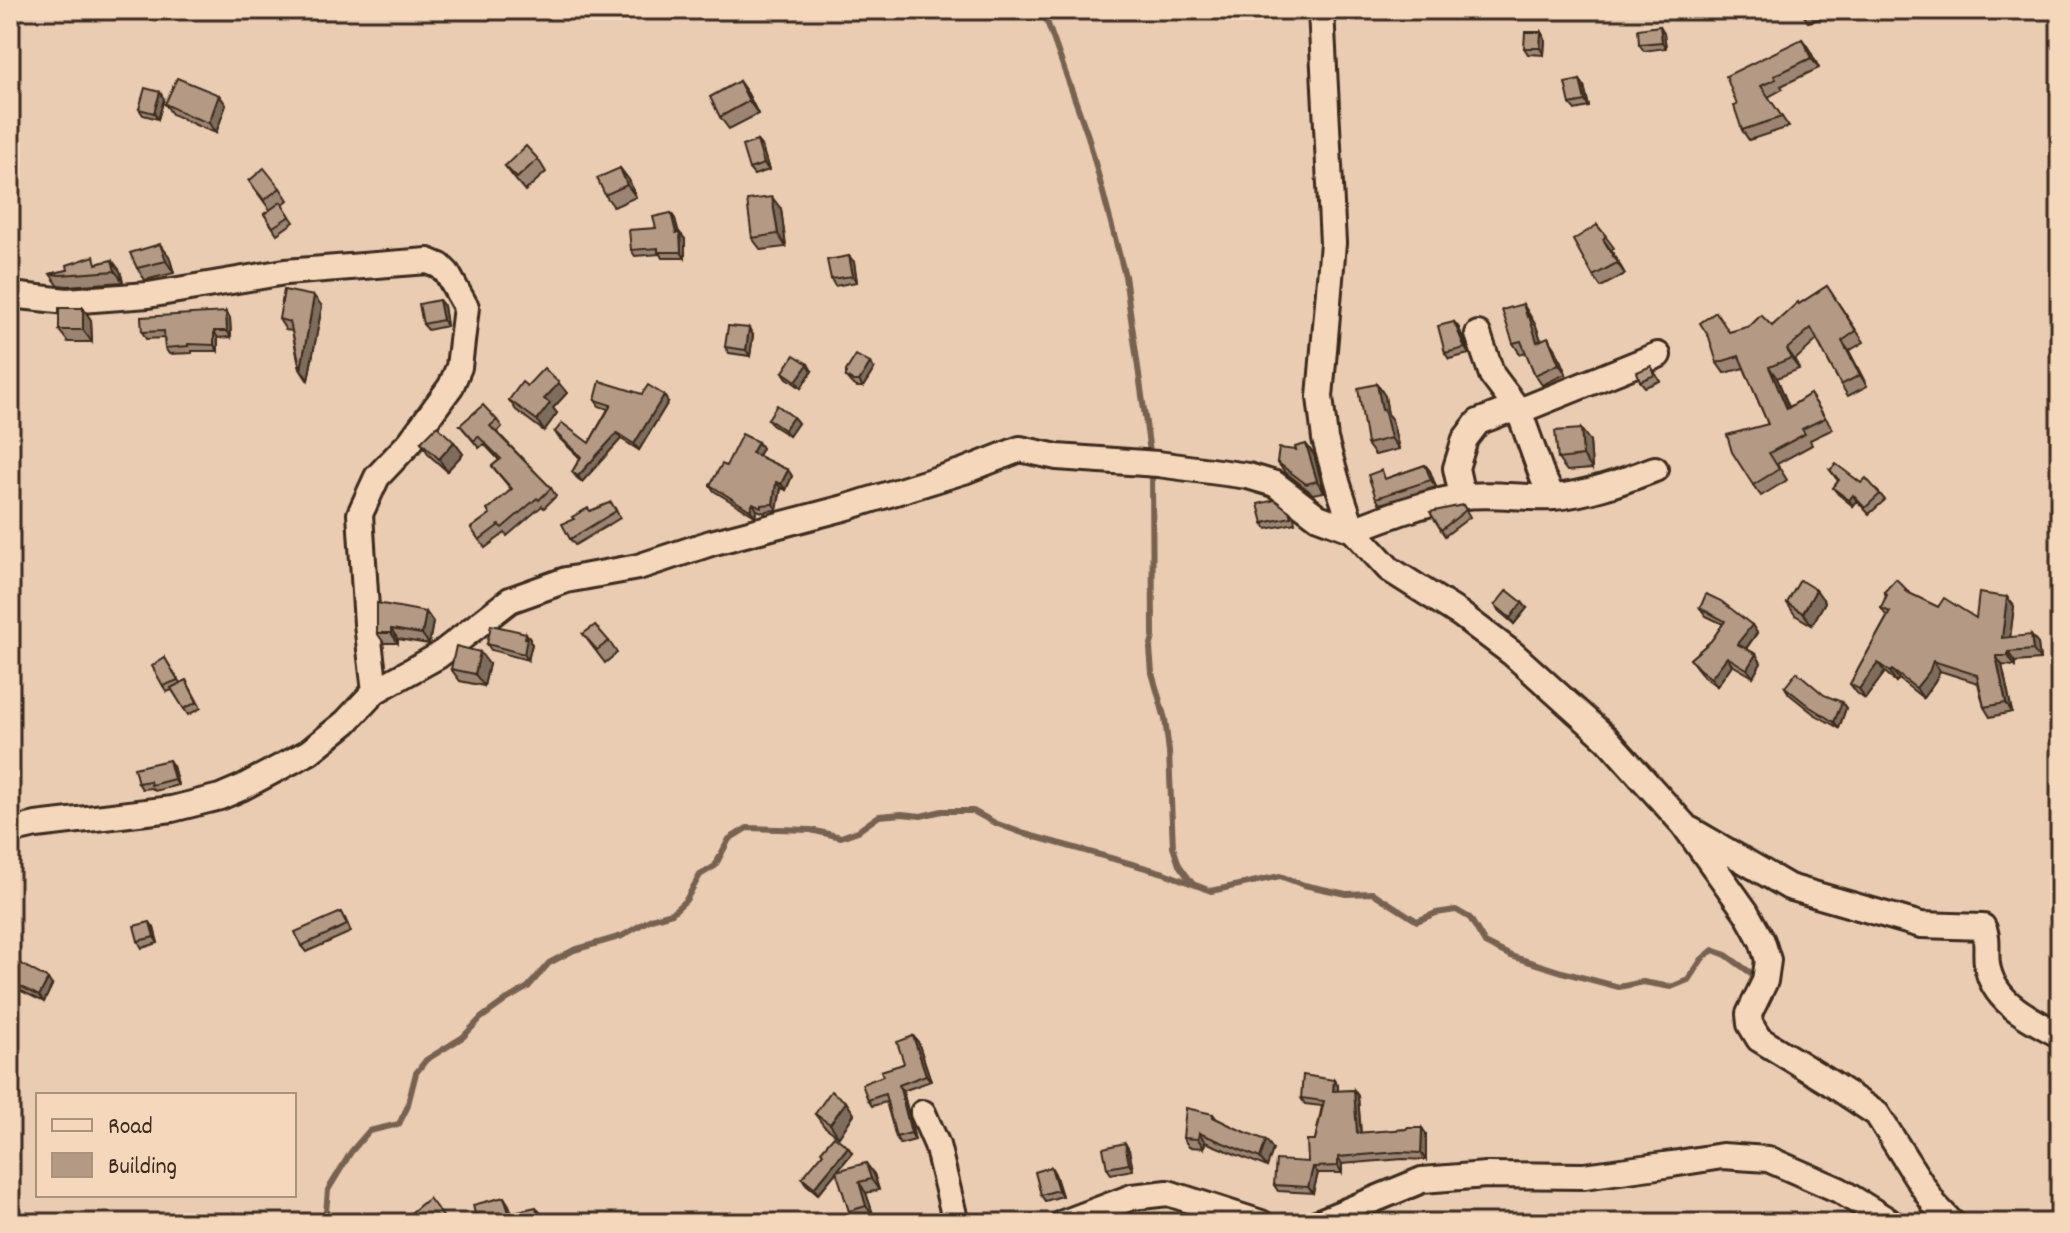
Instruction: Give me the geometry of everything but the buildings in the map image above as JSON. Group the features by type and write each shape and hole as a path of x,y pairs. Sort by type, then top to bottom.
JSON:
{"street":[{"path":"1321,10 1333,243 1320,397 1325,439 1353,530 1389,569 1460,614 1513,654 1607,739 1684,825 1746,912 1762,941 1768,960 1765,981 1749,1014 1750,1024 1759,1039 1877,1114 1934,1204 1952,1223"},
{"path":"10,295 67,301 135,296 285,272 428,261 447,273 466,307 459,367 451,386 410,442 377,477 360,514 375,691"},
{"path":"1478,334 1492,375 1519,411 1553,497"},
{"path":"1462,496 1456,468 1465,439 1478,422 1504,412 1519,411 1658,355"},
{"path":"10,831 36,825 172,809 220,797 309,752 346,722 375,691 438,656 510,600 566,580 638,567 711,543 844,508 964,471 1020,449 1057,457 1248,476 1275,484 1318,517 1353,530 1406,509 1462,496 1505,494 1553,497 1618,483 1655,469"},
{"path":"1684,825 1789,887 1921,925 1983,927 1987,938 1987,966 2008,1005 2060,1035"},
{"path":"923,1113 937,1145 956,1223"},
{"path":"1317,1223 1422,1180 1486,1175 1584,1176 1722,1156 1768,1159 1839,1190 1892,1223"},
{"path":"1063,1223 1132,1197 1168,1193 1261,1223"}],"waterway":[{"path":"1043,10 1088,136 1125,276 1151,459"},
{"path":"1152,470 1152,673 1165,719 1169,752 1173,847 1179,865 1192,883"},
{"path":"325,1223 328,1190 351,1152 369,1131 399,1124 407,1108 416,1073 426,1060 463,1037 481,1018 528,987 549,963 574,950 622,936 651,919 672,913 686,900 700,875 715,866 729,839 747,828 811,830 841,837 858,831 879,816 973,811 1025,834 1164,873 1211,891 1280,876 1346,894 1373,893 1417,921 1436,913 1456,910 1470,918 1485,943 1511,956 1619,987 1643,982 1671,987 1688,980 1702,959 1713,950 1726,955 1755,976"}]}
